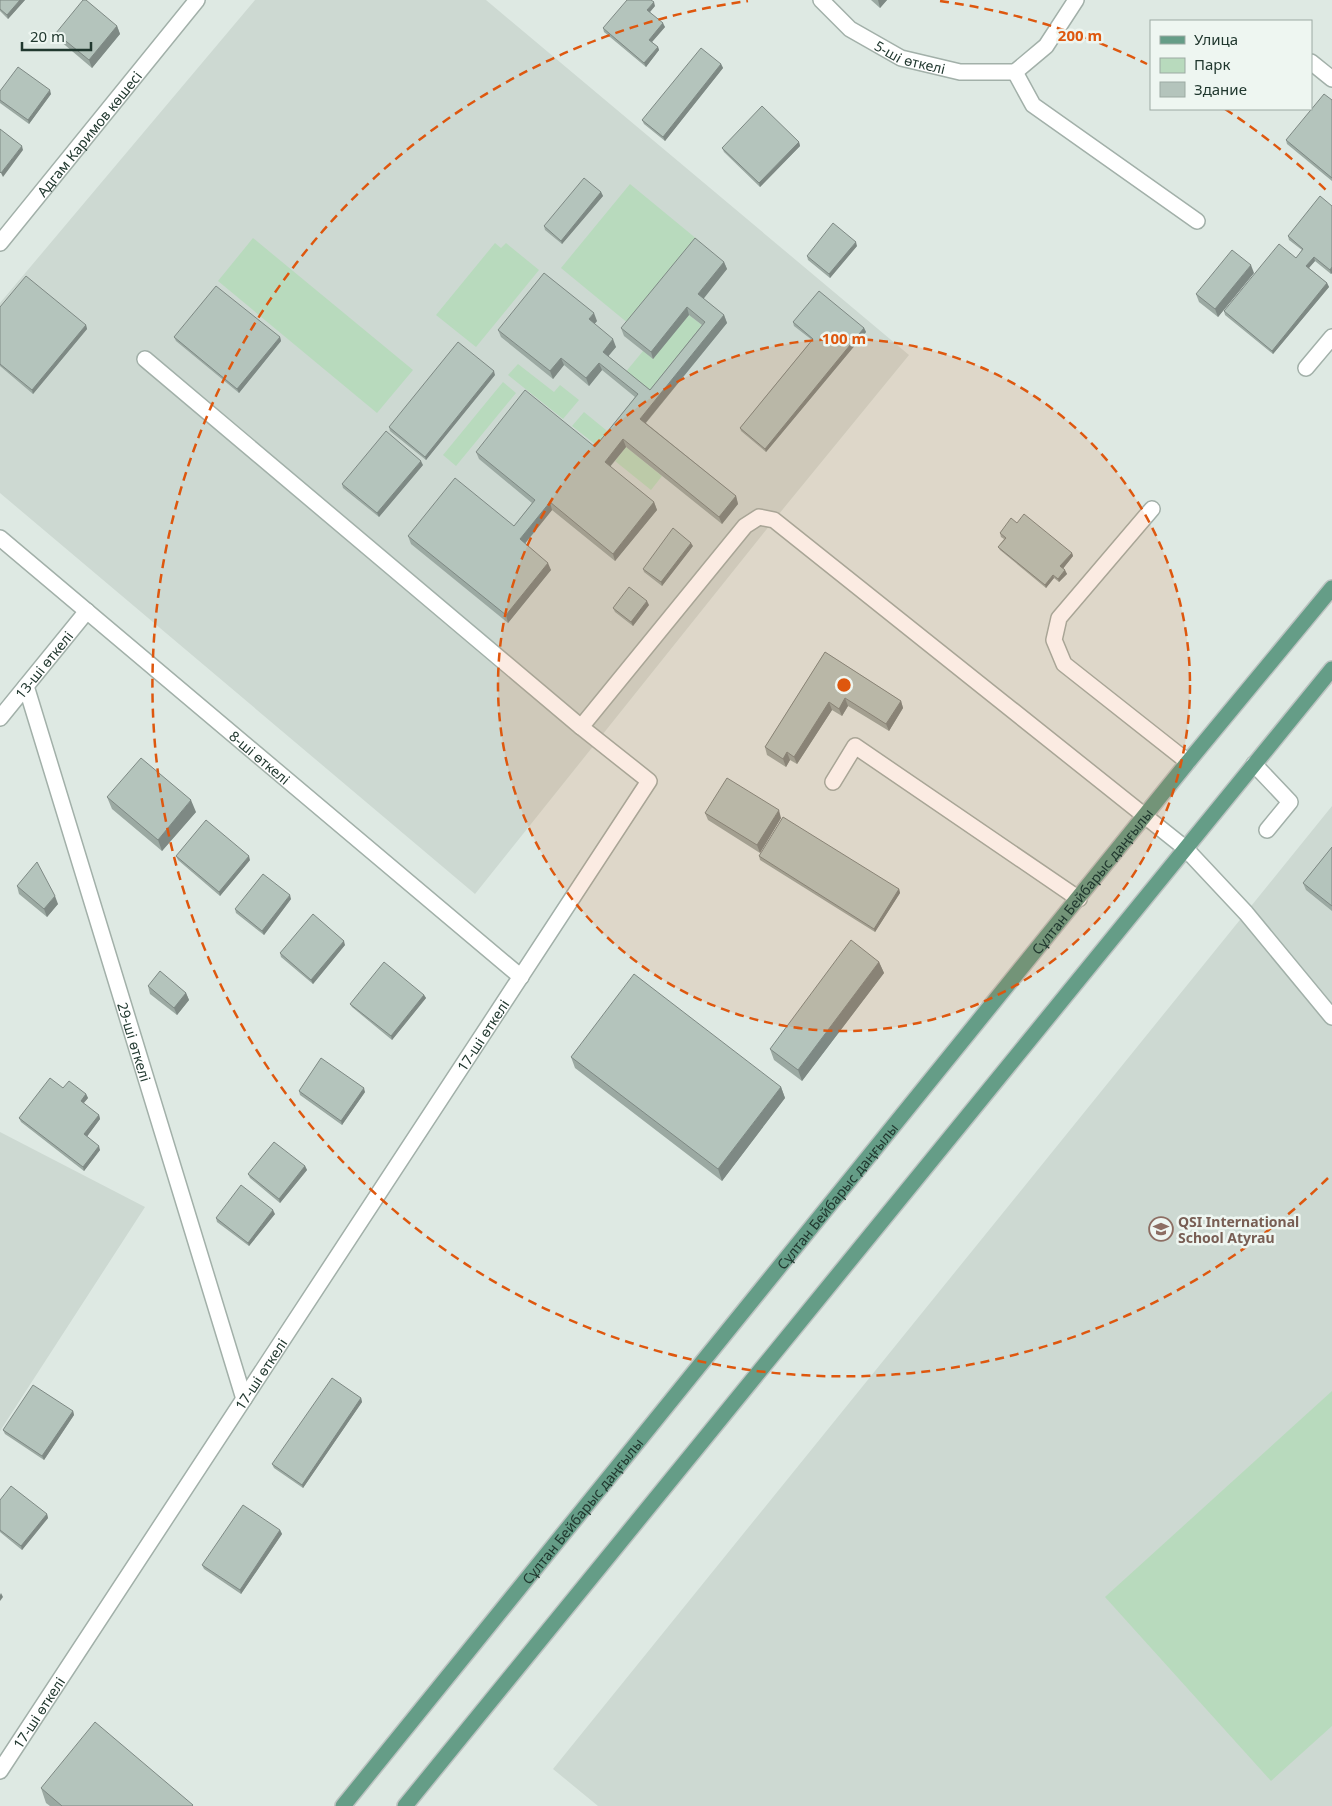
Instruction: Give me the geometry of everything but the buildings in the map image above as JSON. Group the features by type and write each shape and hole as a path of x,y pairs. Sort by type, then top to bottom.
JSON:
{"main road":[{"name":"Сұлтан Бейбарыс даңғылы","path":"343,1806 1188,762 1332,588"},
{"path":"405,1806 1332,669"}],"street":[{"name":"Адгам Каримов көшесі","path":"0,244 197,0"},
{"name":"5-ші өткелі","path":"821,0 850,30 901,58 960,72 1015,72"},
{"path":"1076,0 1046,46 1015,72 1033,105 1197,221"},
{"path":"1312,63 1332,79"},
{"path":"1306,368 1332,337"},
{"path":"145,359 581,728 745,526 759,518 774,520 1185,848 1246,913 1332,1016"},
{"path":"1152,509 1059,618 1054,640 1064,664 1188,762"},
{"name":"8-ші өткелі","path":"0,538 521,977"},
{"name":"13-ші өткелі","path":"0,718 87,611"},
{"name":"29-ші өткелі","path":"26,686 244,1399"},
{"name":"17-ші өткелі","path":"0,1772 649,781 581,728"},
{"path":"833,782 856,746 1079,899"},
{"path":"1254,764 1290,802 1267,830"}],"shaded area":[{"path":"255,0 486,0 909,355 774,520 475,894 0,493 0,303"},
{"name":"QSI International School Atyrau","path":"1332,806 1332,1806 598,1806 553,1769"},
{"path":"0,1132 145,1207 0,1431"}],"green space":[{"path":"630,184 698,240 629,324 561,268"},
{"path":"253,238 413,370 377,413 218,281"},
{"path":"495,243 501,248 506,243 539,270 476,347 436,315"},
{"path":"689,315 707,329 652,397 624,374 643,351"},
{"path":"518,364 554,392 560,385 579,400 563,419 508,375"},
{"path":"503,382 516,393 456,466 443,455"},
{"path":"584,412 612,435 601,449 572,426"},
{"path":"626,447 662,476 651,490 615,461"},
{"path":"1332,1391 1332,1726 1271,1781 1105,1597"}],"place":[{"name":"QSI International School Atyrau","path":"1161,1229"}]}
